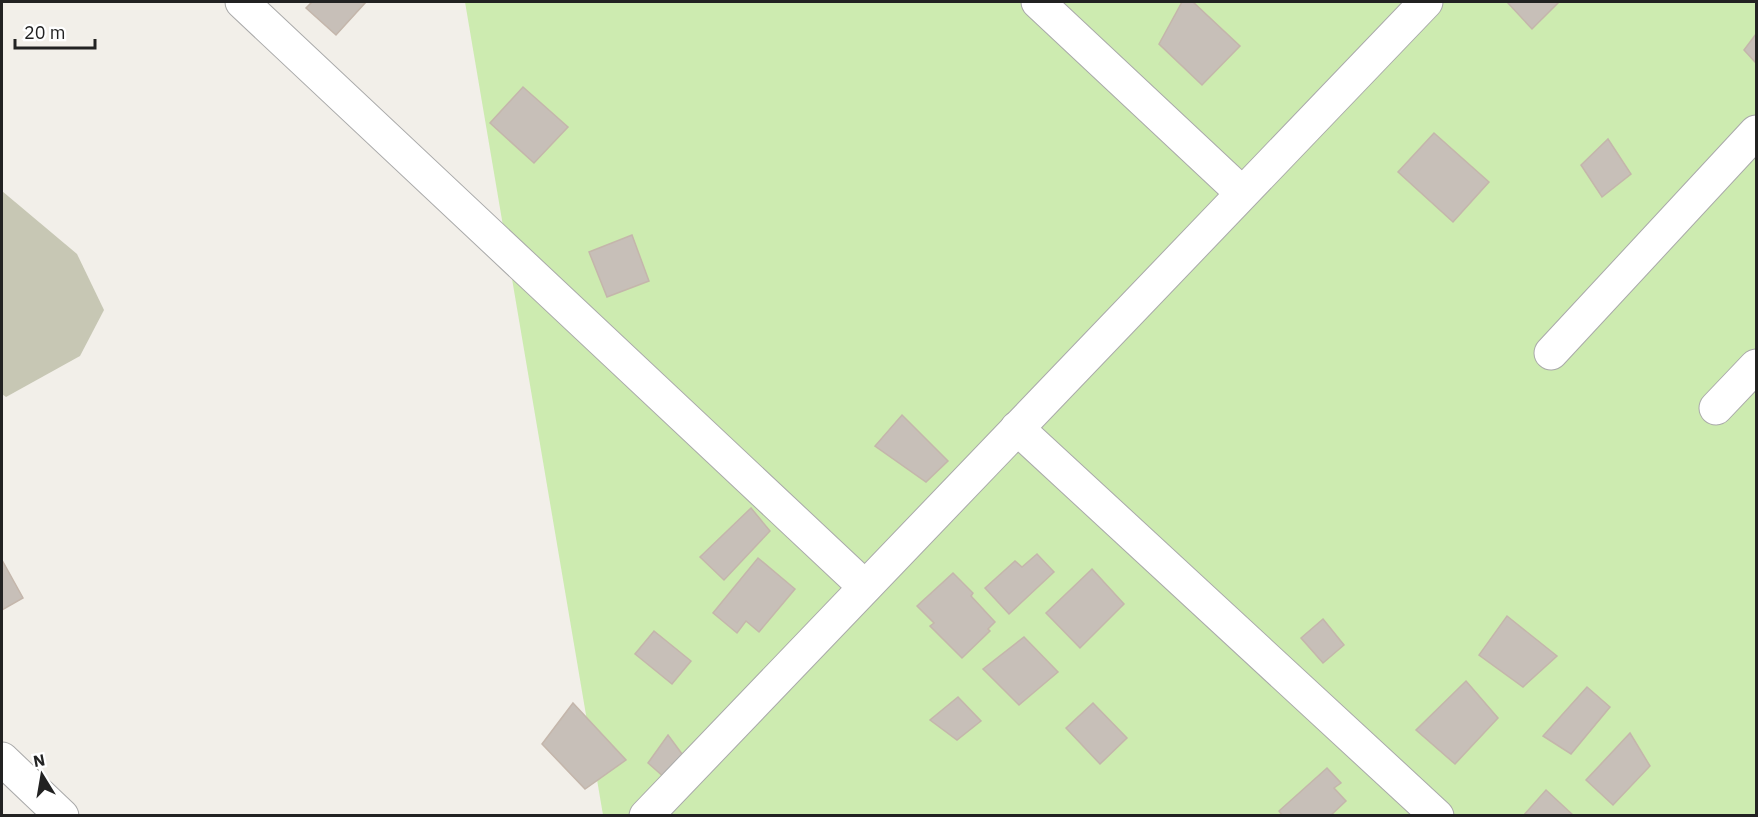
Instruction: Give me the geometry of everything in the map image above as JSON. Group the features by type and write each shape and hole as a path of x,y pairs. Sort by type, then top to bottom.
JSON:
{"street":[{"path":"242,2 865,587"},
{"path":"1038,2 1242,193"},
{"path":"646,816 1426,2"},
{"path":"1551,353 1756,132"},
{"path":"1716,408 1756,366"},
{"path":"1017,428 1437,816"},
{"path":"2,759 62,816"}],"shaded area":[{"path":"2,191 77,254 104,310 80,356 6,397 2,394"}],"green space":[{"path":"465,2 1756,2 1756,815 603,815"}],"building":[{"path":"312,2 366,2 336,35 306,8"},
{"path":"1182,2 1193,2 1240,46 1202,85 1159,44"},
{"path":"1507,2 1559,2 1532,29"},
{"path":"1756,34 1756,63 1744,50"},
{"path":"523,87 568,127 534,163 490,123"},
{"path":"1434,133 1489,182 1453,222 1398,172"},
{"path":"1608,139 1631,174 1602,197 1581,165"},
{"path":"632,235 649,281 607,297 589,252"},
{"path":"902,415 948,461 926,482 875,446"},
{"path":"751,508 770,531 724,580 700,557"},
{"path":"1037,554 1054,572 1009,614 985,588 1015,561 1022,567"},
{"path":"758,558 795,589 759,632 746,621 737,633 713,613"},
{"path":"2,560 23,598 2,610"},
{"path":"1092,569 1124,604 1080,648 1046,613"},
{"path":"953,573 973,593 971,596 995,622 988,629 990,631 962,658 930,626 934,623 917,606"},
{"path":"1507,616 1557,656 1523,687 1479,655"},
{"path":"1323,619 1344,645 1323,663 1301,638"},
{"path":"654,631 691,661 672,684 635,654"},
{"path":"1024,637 1058,672 1019,705 983,669"},
{"path":"1466,681 1498,718 1455,764 1416,730"},
{"path":"1587,687 1610,707 1571,754 1543,736"},
{"path":"958,697 981,721 957,740 930,720"},
{"path":"573,703 626,760 585,789 542,744"},
{"path":"1093,703 1127,738 1100,764 1066,728"},
{"path":"1630,733 1650,766 1613,805 1586,780"},
{"path":"668,735 685,758 665,778 648,763"},
{"path":"1327,768 1341,783 1334,788 1346,801 1330,816 1283,816 1279,811"},
{"path":"1546,790 1574,816 1523,816"}]}
